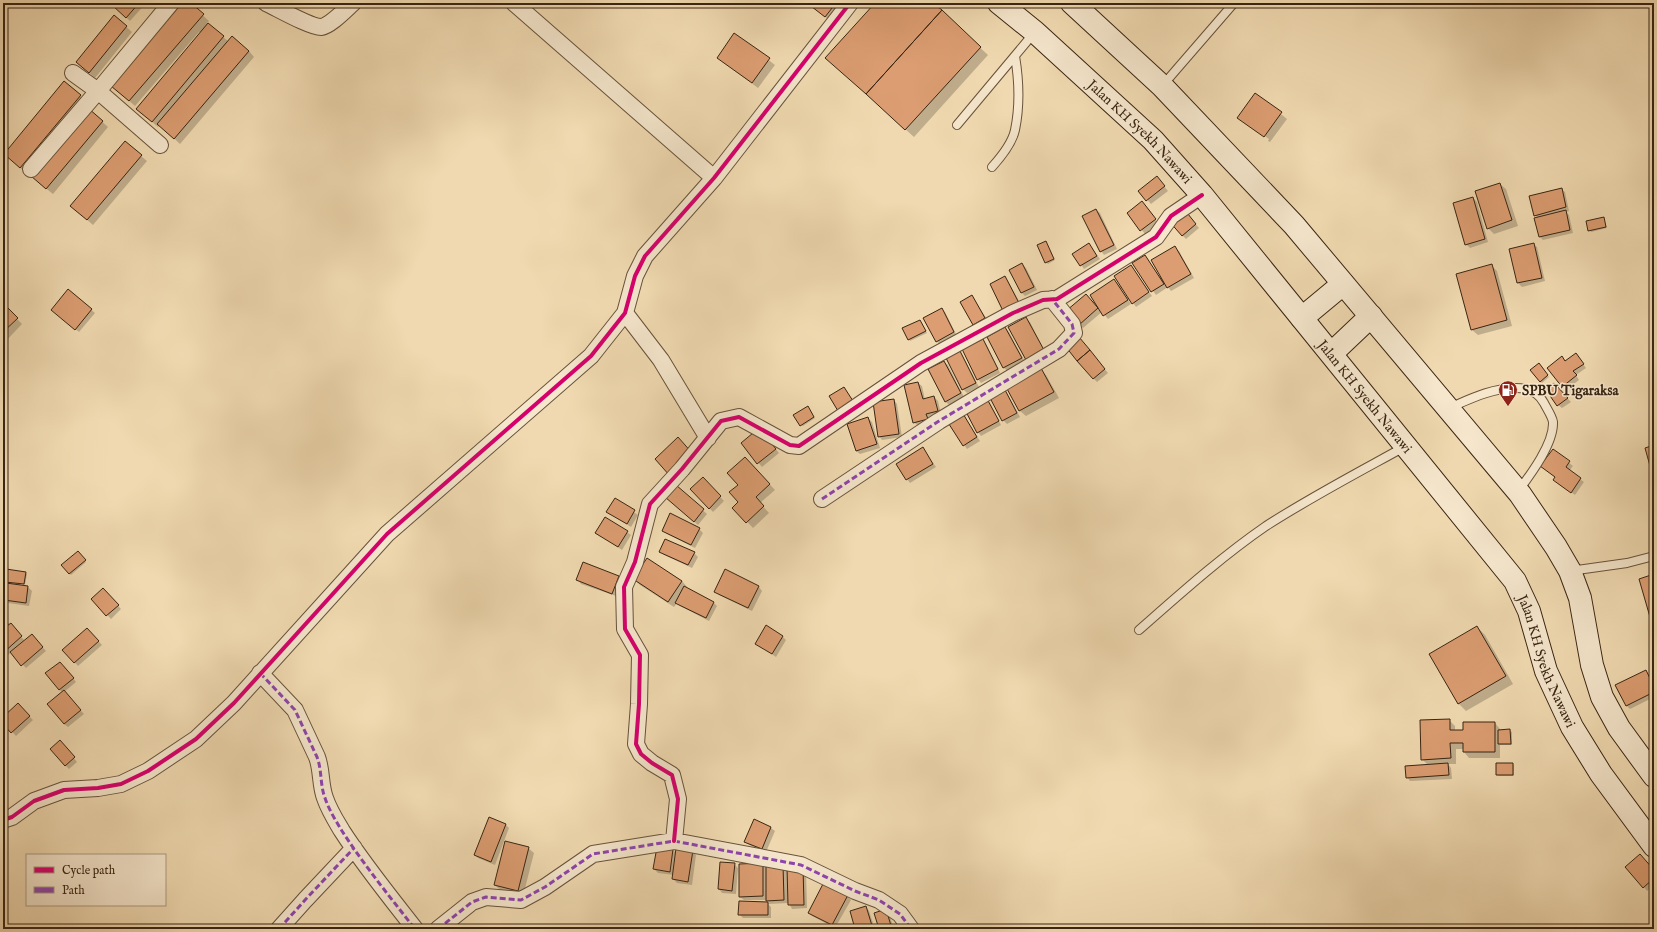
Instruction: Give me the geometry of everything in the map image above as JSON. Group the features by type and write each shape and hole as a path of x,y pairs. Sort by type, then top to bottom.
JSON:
{"main road":[{"name":"Jalan KH Syekh Nawawi","path":"998,3 1035,32 1153,140 1202,195 1332,353 1515,581 1529,611 1546,671 1572,727 1601,774 1654,846"},
{"path":"1072,3 1162,86 1294,225 1518,491 1556,547 1570,571 1580,598 1592,665 1602,697 1619,728 1654,776"},
{"path":"1302,318 1343,284"},
{"path":"1332,353 1371,316"}],"street":[{"path":"31,169 98,92 171,3"},
{"path":"266,3 311,24 321,27 330,23 353,3"},
{"path":"514,3 714,178"},
{"path":"3,820 12,817 34,801 64,790 98,788 121,784 148,771 196,739 234,703 260,673 286,648 387,534 591,356 625,314 635,276 645,256 714,178 850,3"},
{"path":"72,73 98,92 160,145"},
{"path":"674,841 678,799 672,775 652,764 641,754 636,744 640,704 640,655 625,629 624,587 635,562 650,504 721,421 739,417 790,444 799,446 921,362 1013,313 1043,300 1057,299 1156,237 1171,216 1202,195"},
{"path":"822,499 940,421 1059,349 1074,333 1072,324 1052,299"},
{"path":"625,314 661,360 708,438"},
{"path":"260,673 295,710 317,756 325,799 354,848 415,929"},
{"path":"438,929 472,902 486,897 520,900 545,887 593,854 674,841 801,864 855,891 879,900 900,914 911,929"},
{"path":"279,929 354,848"}],"lane":[{"path":"1162,86 1234,3"},
{"path":"957,125 1035,32"},
{"path":"992,167 1005,152 1015,131 1018,77 1015,56"},
{"path":"1448,408 1478,396 1503,390 1524,388 1539,395 1552,420 1553,429 1550,439 1531,474 1518,491"},
{"path":"1139,630 1208,570 1266,526 1406,446"},
{"path":"1570,571 1627,563 1654,556"}],"building":[{"path":"114,3 139,3 126,18 112,5"},
{"path":"182,3 191,3 204,14 129,101 111,86"},
{"path":"807,3 836,3 825,17"},
{"path":"875,3 933,3 942,10 866,94 825,58"},
{"path":"942,10 981,47 905,130 866,94"},
{"path":"114,15 127,26 89,73 76,62"},
{"path":"208,23 224,36 152,122 136,109"},
{"path":"734,33 770,58 752,83 717,58"},
{"path":"232,36 249,51 174,139 157,124"},
{"path":"64,81 81,95 20,168 4,154"},
{"path":"1255,93 1282,112 1264,137 1237,118"},
{"path":"88,108 103,121 46,189 31,176"},
{"path":"125,141 142,155 87,220 70,206"},
{"path":"1157,176 1165,186 1146,201 1138,191"},
{"path":"1500,183 1512,220 1487,229 1475,191"},
{"path":"1562,188 1566,207 1534,216 1529,196"},
{"path":"1473,197 1485,239 1465,245 1453,203"},
{"path":"1142,201 1156,219 1140,231 1127,213"},
{"path":"1096,209 1114,245 1100,252 1082,216"},
{"path":"1184,209 1196,224 1182,236 1169,221"},
{"path":"1566,210 1570,230 1539,237 1534,218"},
{"path":"1604,217 1606,227 1588,231 1586,221"},
{"path":"1046,241 1054,259 1045,263 1037,245"},
{"path":"1089,243 1097,256 1080,266 1072,254"},
{"path":"1534,243 1542,278 1517,283 1509,249"},
{"path":"1175,246 1191,274 1167,288 1151,260"},
{"path":"1145,255 1164,284 1151,292 1132,263"},
{"path":"1022,263 1034,287 1021,293 1009,270"},
{"path":"1492,264 1507,320 1471,330 1456,274"},
{"path":"1131,265 1149,292 1132,304 1114,276"},
{"path":"1005,276 1019,303 1003,311 990,284"},
{"path":"1114,279 1128,300 1103,316 1090,295"},
{"path":"68,289 92,309 75,330 51,310"},
{"path":"1086,294 1098,308 1079,325 1066,311"},
{"path":"972,295 985,318 973,325 960,302"},
{"path":"3,303 18,318 3,332"},
{"path":"942,308 954,332 936,342 923,318"},
{"path":"1026,317 1044,350 1026,360 1008,327"},
{"path":"920,320 926,331 908,340 902,328"},
{"path":"1005,327 1022,358 1003,368 987,337"},
{"path":"1079,337 1090,350 1077,361 1066,347"},
{"path":"983,339 998,369 977,380 962,349"},
{"path":"1090,350 1105,369 1093,379 1077,361"},
{"path":"960,351 976,383 962,390 946,358"},
{"path":"1576,353 1584,364 1573,371 1577,375 1562,387 1547,368 1562,356 1565,361"},
{"path":"944,361 961,393 945,402 928,369"},
{"path":"1539,363 1548,375 1540,382 1530,370"},
{"path":"1041,368 1054,392 1019,411 1006,387"},
{"path":"918,382 923,399 934,396 938,411 926,414 928,419 913,423 904,385"},
{"path":"1554,383 1568,398 1557,406 1546,390"},
{"path":"844,387 853,401 838,411 829,396"},
{"path":"1004,388 1017,413 1002,421 989,396"},
{"path":"986,397 999,421 977,433 964,408"},
{"path":"894,399 899,434 878,437 873,402"},
{"path":"808,406 814,417 800,426 793,415"},
{"path":"962,412 977,437 963,446 947,421"},
{"path":"868,417 877,444 856,451 847,424"},
{"path":"759,428 776,449 757,464 741,443"},
{"path":"678,437 693,454 670,476 655,459"},
{"path":"1654,445 1654,465 1650,466 1645,448"},
{"path":"923,447 933,464 906,480 896,464"},
{"path":"1553,449 1570,461 1566,467 1581,478 1571,493 1553,480 1555,477 1540,466"},
{"path":"745,457 770,484 756,497 764,506 746,523 732,508 738,502 729,492 738,485 727,473"},
{"path":"703,477 721,496 709,509 690,489"},
{"path":"676,485 704,509 694,522 665,497"},
{"path":"615,498 635,510 627,524 606,512"},
{"path":"670,513 700,528 691,545 662,531"},
{"path":"605,517 628,531 618,547 595,533"},
{"path":"665,539 695,552 688,565 659,552"},
{"path":"78,551 86,560 69,574 61,565"},
{"path":"647,558 682,581 668,602 633,579"},
{"path":"583,562 619,576 612,594 576,580"},
{"path":"6,569 26,572 24,584 5,582"},
{"path":"725,569 759,586 748,608 714,592"},
{"path":"1654,574 1654,631 1639,579"},
{"path":"6,583 28,586 26,603 4,600"},
{"path":"684,586 714,602 706,618 675,603"},
{"path":"103,588 119,605 106,616 91,599"},
{"path":"11,623 22,636 3,653 3,629"},
{"path":"766,625 783,636 772,654 755,644"},
{"path":"1477,626 1506,676 1458,704 1429,654"},
{"path":"87,628 99,641 74,663 62,650"},
{"path":"32,634 43,647 21,666 10,652"},
{"path":"60,662 74,678 59,690 45,673"},
{"path":"1646,670 1654,687 1654,692 1626,706 1615,685"},
{"path":"64,690 81,710 64,724 47,704"},
{"path":"18,703 30,716 11,733 3,724 3,717"},
{"path":"1450,719 1450,730 1463,730 1463,722 1495,722 1495,752 1463,752 1463,743 1450,743 1451,758 1421,760 1420,720"},
{"path":"1510,729 1511,744 1498,744 1498,730"},
{"path":"60,740 75,757 65,766 50,749"},
{"path":"1448,763 1449,775 1406,778 1405,766"},
{"path":"1496,763 1513,763 1513,775 1496,775"},
{"path":"489,817 506,824 491,862 474,855"},
{"path":"754,819 771,827 762,849 744,842"},
{"path":"505,841 529,847 518,891 494,885"},
{"path":"657,847 673,849 670,872 653,869"},
{"path":"676,848 693,850 688,882 672,879"},
{"path":"1640,854 1654,870 1654,878 1643,888 1625,867"},
{"path":"720,862 735,863 732,891 718,889"},
{"path":"763,863 763,896 739,897 739,864"},
{"path":"766,865 783,865 784,900 766,901"},
{"path":"787,867 803,867 804,905 788,905"},
{"path":"824,882 848,895 832,925 808,913"},
{"path":"739,901 768,902 768,915 738,915"},
{"path":"866,906 873,929 855,929 850,911"},
{"path":"886,909 892,929 879,929 874,913"}],"marked path":[{"path":"822,499 939,421 1059,349 1074,333 1072,324 1052,299"},
{"path":"260,673 295,710 317,757 320,767 323,793 342,831 368,869 415,929"},
{"path":"438,929 472,902 486,897 521,900 545,887 593,854 674,841 801,865 855,891 879,900 900,914 911,929"},
{"path":"279,929 354,848"}],"cycle path":[{"path":"3,820 12,817 34,801 64,790 98,788 121,784 148,771 196,739 234,703 387,534 591,356 625,313 635,276 645,256 714,178 850,3"},
{"path":"674,841 678,799 672,775 652,763 641,754 636,744 639,704 640,655 625,629 624,587 635,562 650,504 682,469 721,421 739,417 790,445 799,446 921,363 1013,313 1043,300 1057,299 1156,237 1171,216 1202,195"}],"place":[{"name":"SPBU Tigaraksa","path":"1508,407"}]}
